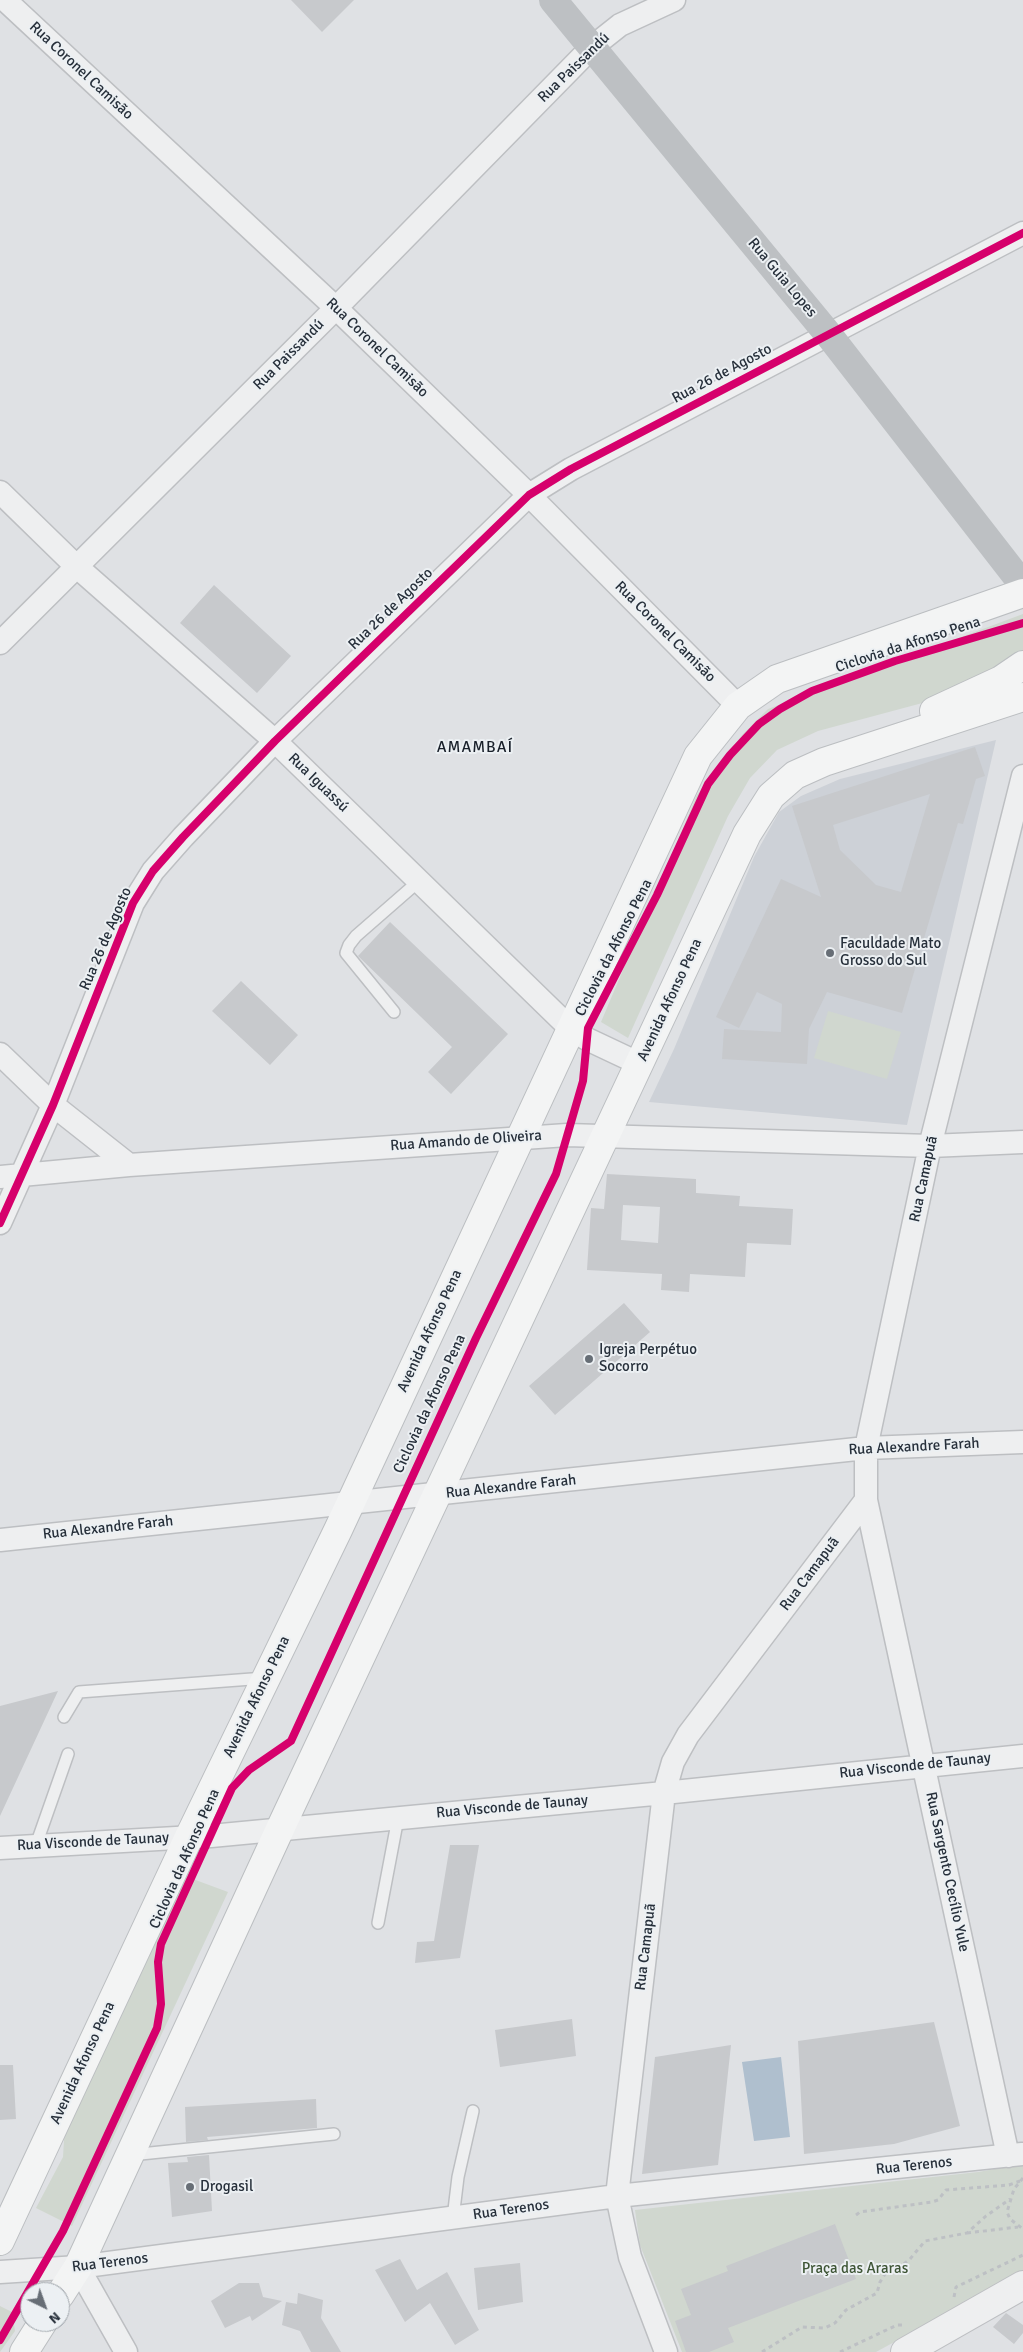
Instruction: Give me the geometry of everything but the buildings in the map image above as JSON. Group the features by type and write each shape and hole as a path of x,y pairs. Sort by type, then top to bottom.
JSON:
{"main road":[{"name":"Rua Guia Lopes","path":"553,0 828,334 1023,585"},
{"name":"Avenida Afonso Pena","path":"0,2241 189,1837 350,1502 572,1030 698,756 738,706 777,679 1023,593"},
{"path":"824,762 1001,680 1023,665"},
{"name":"Avenida Afonso Pena","path":"68,2282 78,2267 280,1829 747,834 771,796 795,775 824,762 1023,697"},
{"path":"24,2352 37,2332"}],"street":[{"name":"Rua Coronel Camisão","path":"4,0 336,308 530,496 738,706"},
{"name":"Rua Paissandú","path":"0,643 336,308 591,48 620,25 674,0"},
{"name":"Rua 26 de Agosto","path":"0,1223 11,1176 53,1106 132,903 154,871 183,837 274,741 530,496 571,469 1023,233"},
{"name":"Rua Iguassú","path":"0,492 76,566 274,741 572,1030 640,1064"},
{"name":"Rua Camapuã","path":"666,2352 630,2257 617,2196 664,1793 673,1762 688,1735 866,1500 866,1448 930,1146 1023,776"},
{"path":"0,1054 53,1106 129,1165"},
{"name":"Rua Amando de Oliveira","path":"11,1176 129,1165 522,1136 568,1135 930,1146 1023,1142"},
{"name":"Rua Alexandre Farah","path":"0,1540 866,1448 1023,1442"},
{"name":"Rua Sargento Cecílio Yule","path":"866,1500 924,1765 1015,2155"},
{"name":"Rua Visconde de Taunay","path":"0,1848 189,1837 280,1829 664,1793 1023,1756"},
{"name":"Rua Terenos","path":"0,2272 78,2267 617,2196 1015,2155"},
{"path":"78,2267 126,2352"},
{"path":"905,2352 1023,2285"}],"lane":[{"path":"394,1012 346,954 349,945 356,936 419,881"},
{"path":"64,1717 79,1692 266,1678"},
{"path":"36,1845 68,1754"},
{"path":"378,1923 398,1818"},
{"path":"453,2218 458,2177 472,2111"},
{"path":"129,2155 334,2134"}],"path":[{"path":"1022,2179 1010,2199 1007,2212 1010,2219 1023,2229"},
{"path":"856,2215 860,2212 932,2202 938,2200 946,2190 1009,2185 1022,2179"},
{"path":"967,2233 986,2216 1010,2199"},
{"path":"762,2352 802,2327 825,2328 835,2323 846,2310 877,2293 880,2282 886,2274 910,2259 925,2241 1018,2226"}],"shaded area":[{"name":"Faculdade Mato Grosso do Sul","path":"996,740 907,1125 649,1102 674,1049 754,857 779,812 801,796 840,779"}],"green space":[{"path":"1023,614 1023,676 818,731 777,750 750,778 728,816 628,1038 601,1022 697,795 742,735 768,709"},
{"path":"828,1011 901,1032 887,1079 814,1058"},
{"path":"182,1875 228,1892 72,2226 36,2208 63,2157 65,2124"},
{"name":"Praça das Araras","path":"1023,2164 1023,2272 876,2352 682,2352 640,2245 635,2210 978,2172"},
{"path":"0,2306 12,2312 15,2331 0,2352"}],"water":[{"path":"781,2057 790,2137 754,2141 742,2062"}],"cycle path":[{"path":"0,1223 53,1105 133,903 153,871 275,741 529,495 571,469 1023,233"},
{"name":"Ciclovia da Afonso Pena","path":"0,2340 63,2231 157,2028 161,2004 158,1962 161,1944 232,1788 249,1770 291,1741 476,1338 556,1174 583,1081 588,1028 657,895 708,784 730,755 759,724 780,709 812,691 895,661 1023,623"}],"place":[{"name":"Faculdade Mato Grosso do Sul","path":"830,953"},
{"name":"Igreja Perpétuo Socorro","path":"589,1359"},
{"name":"Drogasil","path":"190,2187"}],"district":[{"name":"AMAMBAÍ","path":"475,748"}]}
